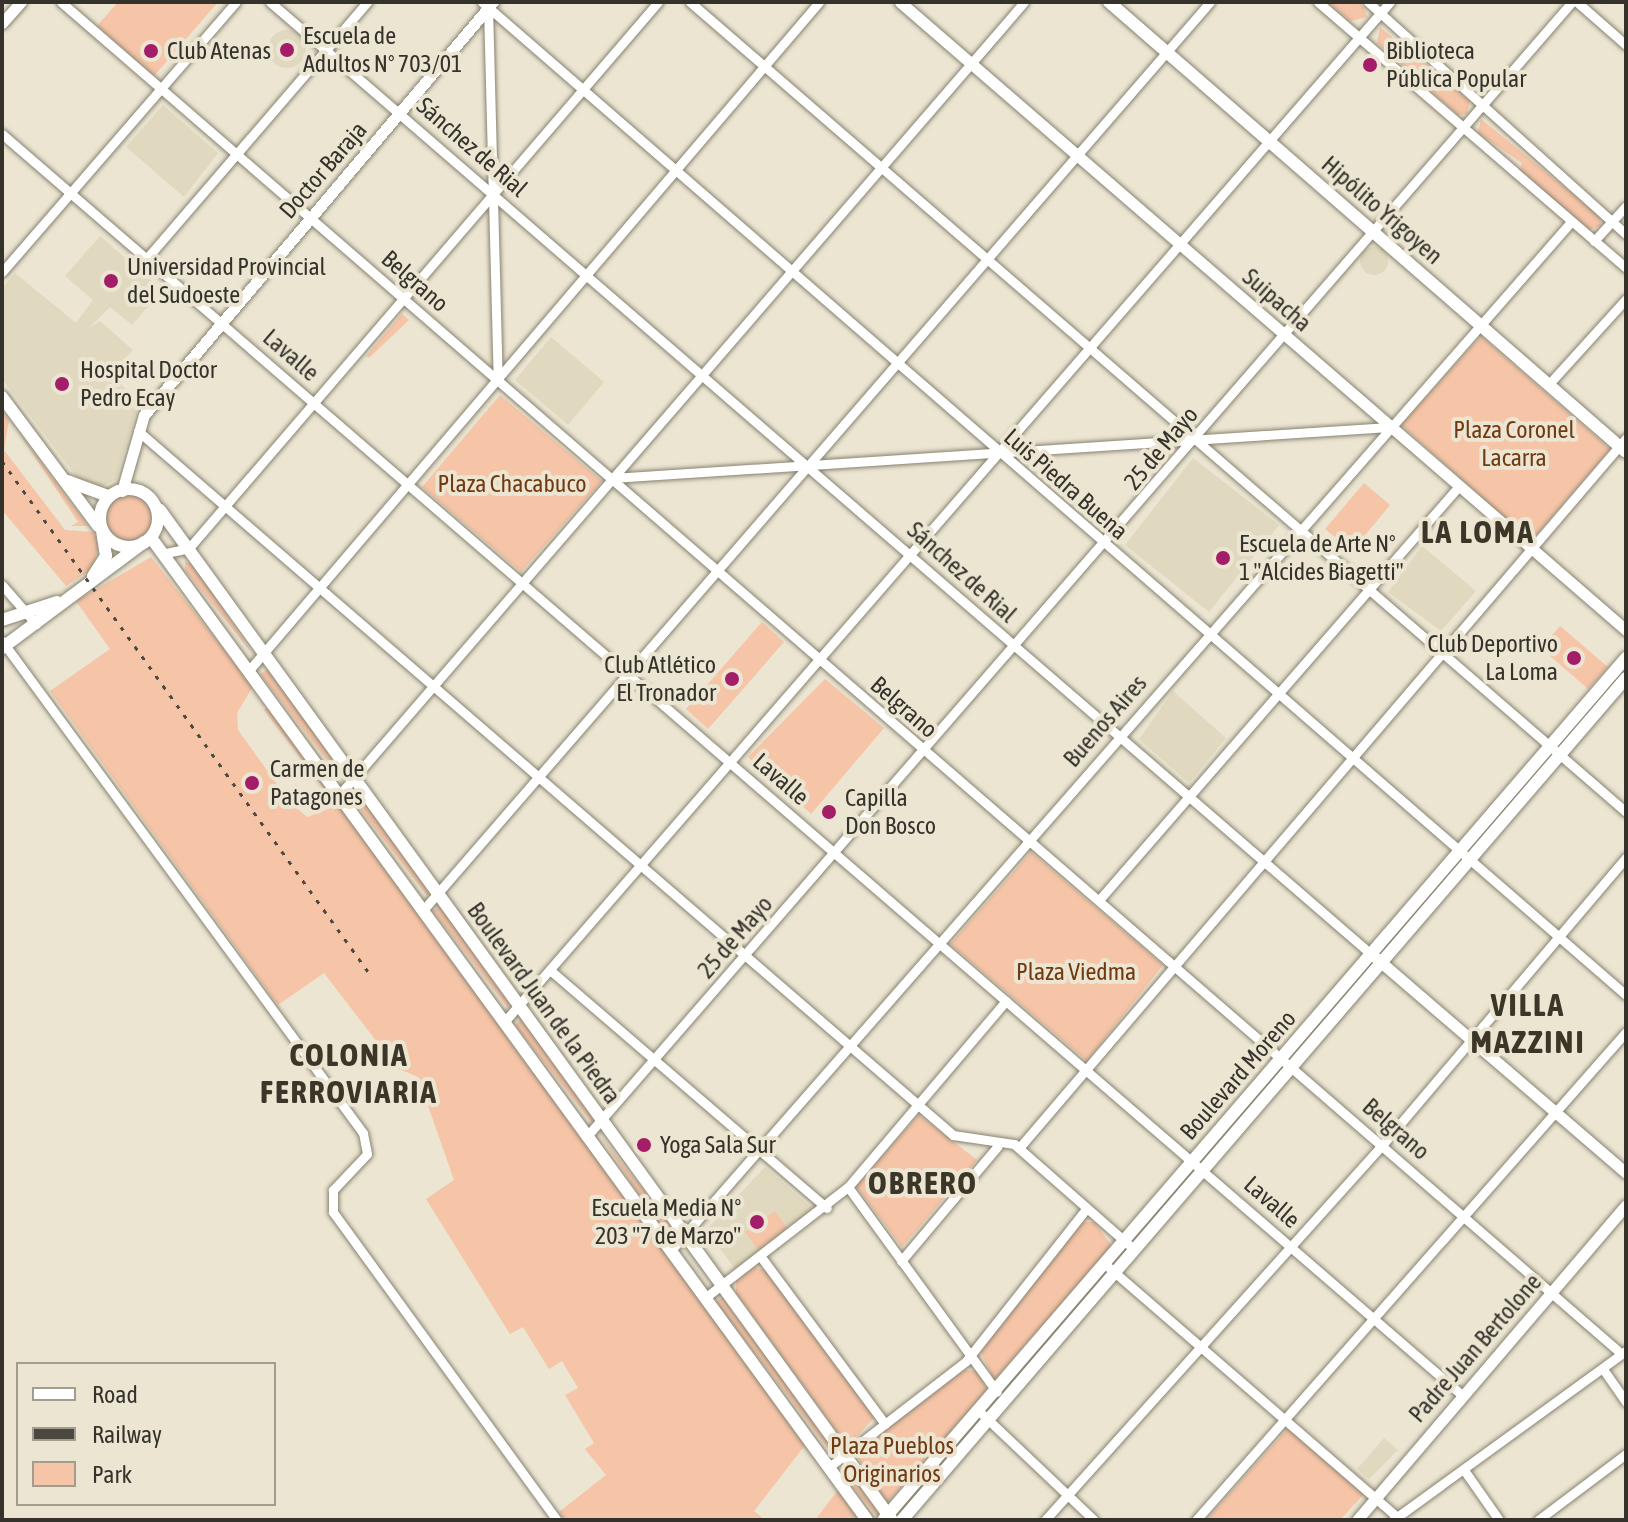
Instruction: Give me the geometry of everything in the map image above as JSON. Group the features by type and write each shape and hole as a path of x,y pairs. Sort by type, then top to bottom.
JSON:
{"main road":[{"name":"Hipólito Yrigoyen","path":"1109,2 1482,324 1548,385 1624,446"},
{"path":"2,397 100,528 125,543 148,540"},
{"path":"61,476 85,493 108,496 122,491"},
{"name":"Boulevard Juan de la Piedra","path":"122,491 149,497 189,548 888,1518"},
{"path":"88,582 106,556 97,511 108,496"},
{"path":"3,645 36,624 57,602 148,540 160,510"},
{"name":"Boulevard Juan de la Piedra","path":"148,540 166,553 673,1248 867,1520"},
{"path":"2,620 23,609 57,602"},
{"name":"Boulevard Moreno","path":"888,1518 1001,1395 1466,855 1556,750 1626,658"},
{"name":"Boulevard Moreno","path":"1556,750 1626,678"},
{"name":"Boulevard Moreno","path":"902,1520 983,1415"}],"street":[{"path":"2,23 21,2"},
{"name":"Belgrano","path":"61,2 1624,1353"},
{"path":"2,272 236,2"},
{"name":"Sánchez de Rial","path":"270,2 703,373 1014,647 1558,1111 1626,1173"},
{"path":"147,258 367,2"},
{"path":"166,553 189,548 658,2"},
{"path":"690,2 1626,812"},
{"path":"250,669 819,2"},
{"name":"Suipacha","path":"900,2 1626,630"},
{"path":"340,794 1024,2"},
{"path":"424,909 1210,2"},
{"path":"1318,2 1626,268"},
{"path":"1368,2 1626,234"},
{"path":"505,1021 913,556 1177,242 1390,2"},
{"path":"1574,2 1626,45"},
{"name":"25 de Mayo","path":"588,1135 1195,440 1371,231 1574,2"},
{"path":"488,4 498,379"},
{"name":"Luis Piedra Buena","path":"488,4 580,90 1626,995"},
{"name":"Doctor Baraja","path":"122,491 138,431 222,322 400,114 488,4"},
{"name":"Lavalle","path":"2,134 1462,1395"},
{"path":"1594,241 1626,206"},
{"name":"Buenos Aires","path":"673,1248 1299,529 1571,222"},
{"path":"1548,385 1626,299"},
{"path":"612,478 1389,427"},
{"path":"138,431 917,1105 960,1138 1019,1148 1129,1245"},
{"path":"1019,1148 1442,652 1624,446"},
{"path":"1099,900 1459,486"},
{"path":"2,585 36,624"},
{"path":"3,645 363,1133 367,1154 333,1190 333,1212 557,1520"},
{"path":"1045,1520 1203,1348 1383,1144 1626,857"},
{"path":"550,970 827,1208"},
{"path":"706,1297 827,1208 1006,1001"},
{"path":"1196,1520 1290,1419 1626,1032"},
{"path":"901,1261 998,1146"},
{"path":"848,1187 1001,1395"},
{"name":"Padre Juan Bertolone","path":"1357,1520 1626,1205"},
{"path":"829,1467 971,1355 1086,1209"},
{"path":"761,1257 885,1424"},
{"path":"1110,1268 1290,1419 1377,1496 1395,1519 1624,1353"},
{"path":"1603,1369 1626,1402"},
{"path":"983,1415 1094,1520"},
{"path":"1538,1520 1626,1454"},
{"path":"1464,1470 1499,1520"}],"shaded area":[{"name":"Escuela de Adultos N° 703/01","path":"287,30 300,36 306,49 300,62 287,68 274,62 268,49 274,36"},
{"path":"163,105 218,153 184,197 126,147"},
{"name":"Hospital Doctor Pedro Ecay","path":"100,236 162,290 132,325 110,307 89,328 100,321 133,350 112,372 138,405 116,480 100,487 80,481 2,379 2,288 15,273 76,323 93,300 65,276"},
{"path":"1374,247 1384,251 1388,261 1384,271 1374,275 1364,271 1360,261 1364,251"},
{"path":"551,337 604,382 568,425 515,380"},
{"path":"1193,458 1279,525 1209,612 1125,545"},
{"path":"1422,546 1476,591 1441,631 1388,592"},
{"path":"1173,691 1226,738 1189,783 1139,739"},
{"name":"Escuela Media Nº 203 \"7 de Marzo\"","path":"765,1167 813,1209 736,1270 706,1230"},
{"path":"1384,1438 1398,1450 1369,1479 1357,1469"}],"green space":[{"name":"Club Atenas","path":"118,2 218,2 154,76 97,26"},
{"path":"1328,2 1360,2 1368,17 1350,21"},
{"path":"1380,27 1470,101 1467,114 1458,115 1377,43"},
{"path":"1481,119 1600,216 1601,226 1588,230 1520,170 1522,163 1478,133"},
{"path":"402,314 409,320 369,358 366,356"},
{"name":"Plaza Coronel Lacarra","path":"1481,336 1610,449 1531,541 1401,425"},
{"name":"Plaza Chacabuco","path":"500,395 602,481 521,572 422,487"},
{"path":"2,411 9,420 4,450 65,530 93,532 100,543 92,569 66,586 2,510"},
{"path":"15,427 88,526 71,526 78,522"},
{"path":"1364,483 1390,505 1352,551 1325,529"},
{"path":"129,494 146,501 153,518 146,535 129,542 112,535 105,518 112,501"},
{"path":"151,557 253,686 237,713 238,730 289,801 307,817 339,805 806,1444 754,1511 765,1520 565,1520 559,1512 606,1475 585,1449 594,1443 565,1395 578,1388 562,1361 549,1369 523,1327 510,1334 426,1199 454,1180 418,1077 397,1068 324,973 278,1005 50,691 110,649 76,601"},
{"path":"185,562 193,564 255,657 185,570"},
{"name":"Club Atlético El Tronador","path":"762,622 784,642 708,729 686,709"},
{"name":"Club Deportivo La Loma","path":"1560,626 1608,667 1588,689 1541,648"},
{"path":"270,668 345,775 343,781 260,674"},
{"path":"825,679 884,728 811,814 748,757"},
{"path":"268,706 332,795 330,797 264,710"},
{"path":"357,791 429,891 427,896 350,796"},
{"name":"Plaza Viedma","path":"1031,852 1163,965 1087,1061 950,944"},
{"path":"440,906 510,1003 508,1008 433,911"},
{"path":"522,1018 593,1117 592,1123 515,1025"},
{"path":"919,1115 977,1160 902,1247 856,1186"},
{"path":"600,1135 675,1230 674,1238 667,1237"},
{"path":"775,1211 788,1229 758,1250 745,1232"},
{"path":"1082,1222 1094,1222 1112,1246 994,1380 978,1346"},
{"path":"754,1267 767,1271 875,1417 852,1441 843,1440 736,1293 736,1281"},
{"path":"724,1296 835,1449 832,1454 716,1302"},
{"name":"Plaza Pueblos Originarios","path":"964,1370 978,1371 987,1391 887,1503 855,1454"},
{"path":"1288,1428 1364,1494 1340,1520 1206,1520"},
{"path":"846,1467 880,1511 878,1517 840,1472"},
{"path":"838,1490 861,1520 815,1520"}],"railway":[{"path":"2,461 372,977"}],"place":[{"name":"Escuela de Adultos N° 703/01","path":"287,50"},
{"name":"Club Atenas","path":"151,51"},
{"name":"Biblioteca Pública Popular","path":"1370,65"},
{"name":"Universidad Provincial del Sudoeste","path":"111,281"},
{"name":"Hospital Doctor Pedro Ecay","path":"62,384"},
{"name":"Escuela de Arte N° 1 \"Alcides Biagetti\"","path":"1223,558"},
{"name":"Club Deportivo La Loma","path":"1574,658"},
{"name":"Club Atlético El Tronador","path":"732,679"},
{"name":"Carmen de Patagones","path":"252,783"},
{"name":"Capilla Don Bosco","path":"829,812"},
{"name":"Yoga Sala Sur","path":"644,1145"},
{"name":"Escuela Media Nº 203 \"7 de Marzo\"","path":"757,1222"}],"district":[{"name":"LA LOMA","path":"1478,532"},
{"name":"VILLA MAZZINI","path":"1528,1024"},
{"name":"COLONIA FERROVIARIA","path":"349,1074"},
{"name":"OBRERO","path":"923,1183"}]}
